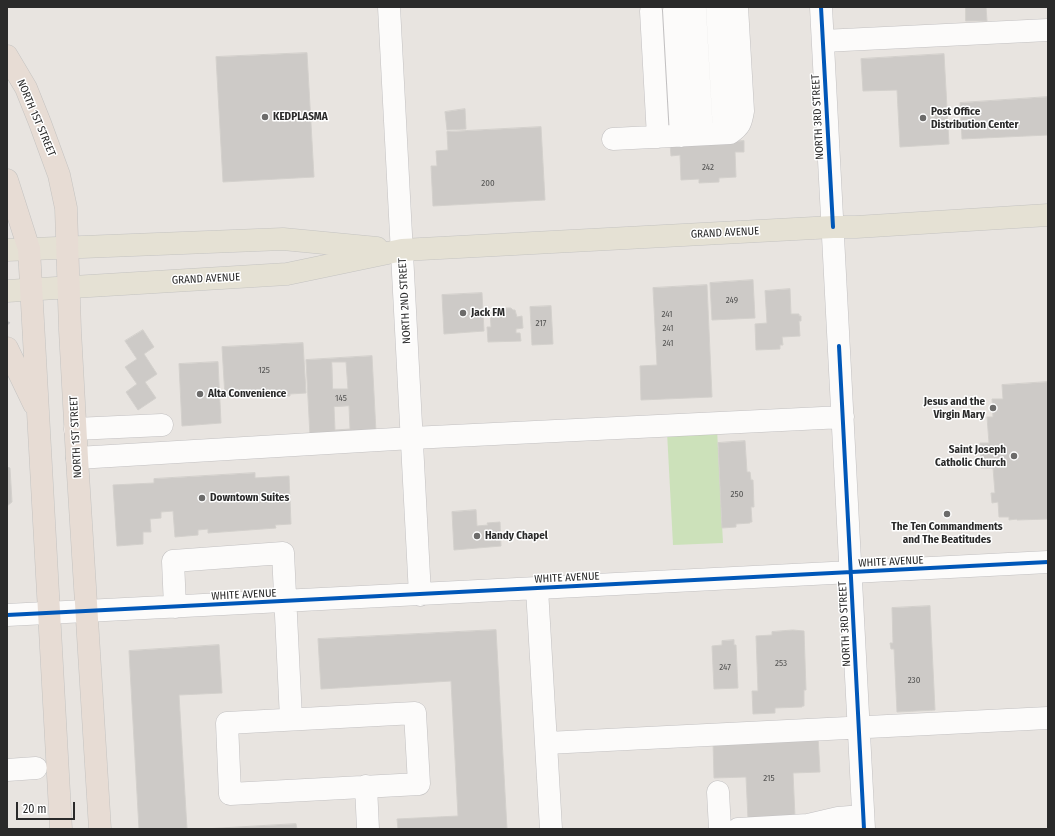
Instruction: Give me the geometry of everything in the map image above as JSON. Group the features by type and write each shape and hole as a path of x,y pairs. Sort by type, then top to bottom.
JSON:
{"highway":[{"name":"NORTH 1ST STREET","path":"7,56 26,88 48,143 59,176 66,208 75,429 100,829"},
{"path":"7,180 29,249 61,829"},
{"path":"7,348 39,414"}],"main road":[{"name":"GRAND AVENUE","path":"7,250 283,240 402,250 856,227 1048,215"},
{"name":"GRAND AVENUE","path":"7,291 288,274 402,250"}],"street":[{"name":"NORTH 2ND STREET","path":"389,7 420,595"},
{"path":"696,134 727,7"},
{"path":"613,139 696,134 738,128 742,121 743,111 737,7"},
{"name":"NORTH 3RD STREET","path":"821,7 864,822"},
{"path":"685,9 696,134"},
{"path":"685,9 696,134"},
{"path":"685,9 696,134"},
{"path":"823,41 1048,30"},
{"path":"77,458 412,438 843,417"},
{"path":"75,429 162,425"},
{"path":"175,608 173,561 283,553 291,720"},
{"name":"WHITE AVENUE","path":"7,615 175,608 1048,562"},
{"path":"537,589 551,829"},
{"path":"415,713 419,784 366,786 230,794 227,723 415,713"},
{"path":"547,744 1048,718"},
{"path":"7,770 36,768"},
{"path":"366,786 368,829"},
{"path":"718,792 720,829"},
{"path":"738,829 808,825 838,818 864,822"}],"green space":[{"path":"717,429 723,543 673,545 667,432"}],"building":[{"path":"966,7 986,7 987,21 966,21"},
{"name":"KEDPLASMA","path":"307,53 314,177 223,182 216,57"},
{"name":"Post Office Distribution Center","path":"944,54 949,144 900,147 897,90 863,91 861,59"},
{"path":"1048,97 1048,135 962,139 960,103"},
{"path":"465,109 466,129 447,130 445,112"},
{"path":"541,127 545,200 433,206 431,166 437,166 436,151 448,150 447,132"},
{"path":"744,141 744,152 735,152 736,177 719,178 719,182 699,183 699,179 681,180 680,155 671,156 670,144"},
{"path":"753,280 755,318 712,320 710,283"},
{"path":"707,285 712,397 641,400 640,366 657,365 653,288"},
{"path":"790,289 791,314 799,314 799,316 801,316 801,321 799,321 800,336 782,337 783,345 780,345 780,349 756,350 755,324 767,323 765,291"},
{"name":"Jack FM","path":"482,293 484,331 444,334 442,295"},
{"path":"551,306 553,344 532,345 530,307"},
{"path":"504,308 511,308 515,310 517,317 522,316 523,328 516,329 516,333 520,333 521,341 488,342 487,327 491,327 490,312 503,311"},
{"path":"143,330 154,347 144,354 157,374 145,382 156,398 138,410 126,392 137,384 125,367 137,359 125,341"},
{"path":"303,343 306,393 290,394 290,396 256,398 256,396 225,397 222,347"},
{"path":"372,356 376,432 310,436 306,360","holes":["332,362 346,362 348,389 333,389","349,406 350,429 335,430 334,407"]},
{"name":"Alta Convenience","path":"218,362 221,423 182,426 179,364"},
{"name":"Saint Joseph Catholic Church","path":"1048,382 1048,519 1009,520 1009,517 999,517 998,502 992,503 991,493 995,493 993,468 981,468 980,443 989,443 987,417 993,417 992,399 1003,399 1002,385"},
{"path":"745,441 747,472 750,472 751,480 753,480 754,507 751,507 752,522 736,524 736,527 722,528 718,443"},
{"path":"7,467 10,468 12,502 7,506"},
{"name":"Downtown Suites","path":"255,473 255,478 289,476 291,524 275,525 276,528 208,533 208,529 198,530 198,535 175,537 173,511 161,512 161,518 150,519 151,532 143,532 143,544 117,546 113,485 154,483 154,479"},
{"name":"Handy Chapel","path":"476,510 477,526 488,525 487,523 500,522 501,546 454,550 452,512"},
{"path":"930,606 935,710 897,712 894,649 891,649 890,643 893,643 892,608"},
{"path":"496,630 507,829 398,829 397,819 458,816 451,681 321,689 318,639"},
{"path":"793,630 804,631 806,690 804,690 804,706 775,708 775,713 753,714 752,691 758,691 756,636 772,635 772,632"},
{"path":"734,640 734,645 736,645 738,688 714,689 712,646 722,645 722,641"},
{"path":"219,645 222,693 179,695 187,829 139,829 129,651"},
{"path":"818,736 820,772 793,773 795,817 748,819 746,777 714,778 713,741"},
{"path":"296,824 297,829 204,829"}],"cycle path":[{"path":"821,7 833,227"},
{"path":"839,346 864,829"},
{"path":"7,615 1048,562"}],"place":[{"name":"KEDPLASMA","path":"265,117"},
{"name":"Post Office Distribution Center","path":"923,118"},
{"name":"Jack FM","path":"463,313"},
{"name":"Alta Convenience","path":"200,394"},
{"name":"Jesus and the Virgin Mary","path":"993,408"},
{"name":"Saint Joseph Catholic Church","path":"1014,456"},
{"name":"Downtown Suites","path":"202,498"},
{"name":"The Ten Commandments and The Beatitudes","path":"947,514"},
{"name":"Handy Chapel","path":"477,536"}]}
